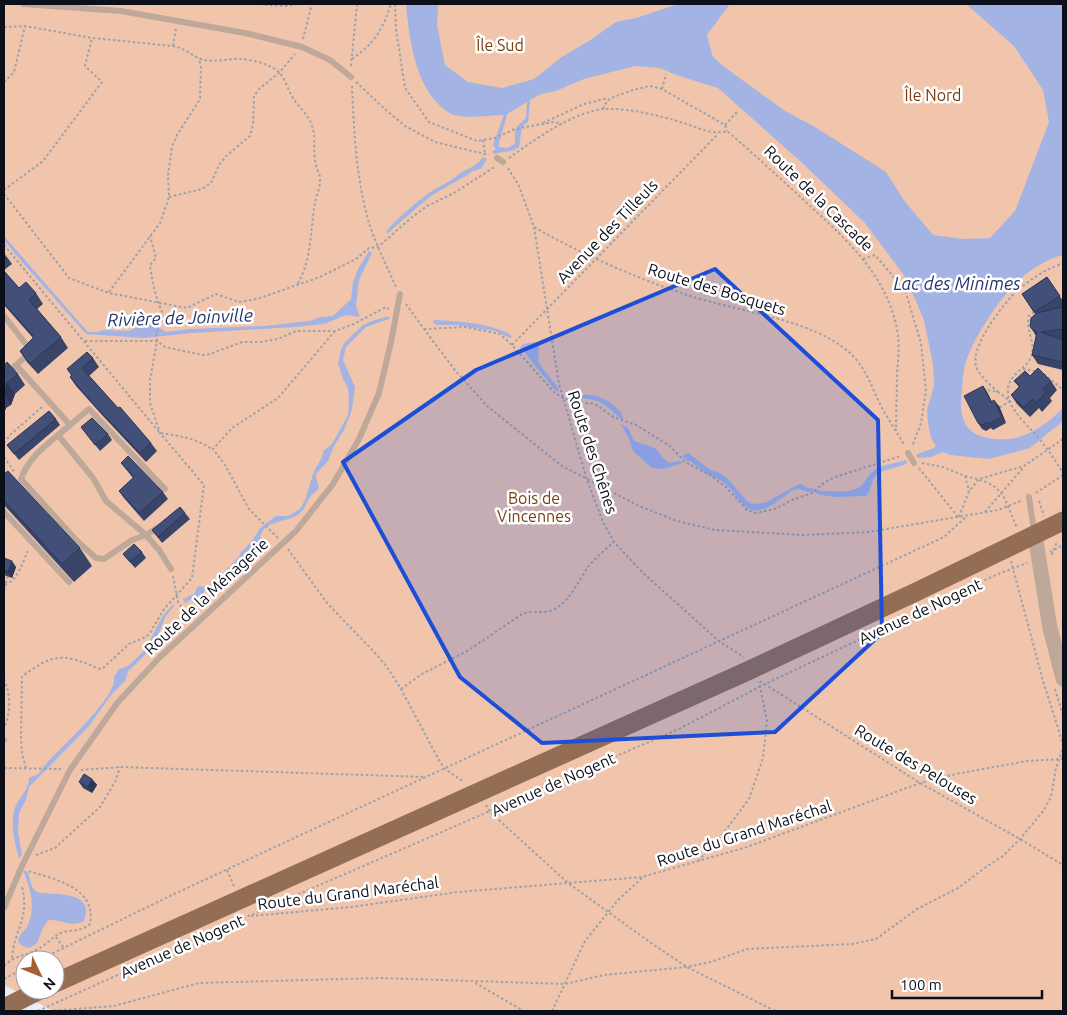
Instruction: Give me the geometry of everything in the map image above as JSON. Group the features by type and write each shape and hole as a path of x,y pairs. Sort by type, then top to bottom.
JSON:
{"main road":[{"name":"Avenue de Nogent","path":"65,978 476,787 755,674 1054,520"},
{"path":"4,1008 20,1000"}],"street":[{"path":"1027,533 1038,558 1050,628 1063,679"}],"lane":[{"path":"22,4 121,11 245,33 302,47 330,60 351,77"},
{"name":"Route de la Ménagerie","path":"4,908 21,868 70,770 113,710 137,680 296,531 333,484 370,416 379,392 400,294"},
{"path":"4,316 29,348 28,354 4,377"},
{"path":"16,365 70,425"},
{"path":"160,526 146,535 132,540 104,559 96,558 77,541 21,479 25,468 32,458 89,409 165,489"},
{"path":"58,435 93,478 106,500 146,535 160,550 171,568"},
{"path":"909,453 914,462"},
{"path":"1027,533 1032,495"},
{"path":"4,512 68,582"}],"path":[{"path":"255,4 285,6 299,4"},
{"path":"169,197 202,190 211,183 219,165 226,156 244,143 250,136 253,126 254,96 302,47 312,4"},
{"path":"357,4 351,60 356,159 369,222 378,247 400,294 424,330 454,369 487,406 562,466 637,505 677,521 715,530 803,536 869,532 967,516 1008,507 1032,495 1063,474 1044,444 1010,401 982,376 975,365 978,348 985,334 999,312 1019,289 1049,269 1063,264"},
{"path":"351,60 366,50 376,38 385,23 391,4"},
{"path":"395,4 396,29 405,88 429,122 477,141 495,138 515,129 553,122 562,124"},
{"path":"174,46 177,21"},
{"path":"4,82 14,72 25,26"},
{"path":"4,27 25,26 92,38 174,46 207,60 240,59 254,61 265,64 279,72 284,78 293,98 312,123 315,162 320,176 308,259 303,275 297,284"},
{"path":"4,190 43,161 102,82 85,66 92,38"},
{"path":"109,293 160,222 169,197 168,175 172,147 176,135 200,100 201,68 199,58"},
{"path":"662,89 666,74"},
{"path":"351,77 405,126 435,142 485,154 483,140"},
{"path":"4,194 69,278 109,293 188,308 216,294 239,302 257,299 320,277 356,259 369,248 378,247 427,206 454,193 500,160 562,124 588,112 603,109 620,110 678,121 718,134 727,131 725,125 662,89 650,86 584,104 542,124"},
{"path":"603,109 606,101 610,98"},
{"path":"725,125 737,112"},
{"name":"Route de la Cascade","path":"727,131 838,232 863,258 882,285 894,313 899,347 896,431"},
{"name":"Avenue des Tilleuls","path":"512,345 718,134"},
{"path":"500,160 519,186 534,227"},
{"name":"Route des Bosquets","path":"534,227 594,259 688,295 789,323 828,338 844,348 860,365 881,407 896,431"},
{"name":"Route des Chênes","path":"534,227 548,308 550,338 563,398 586,480 603,522 614,542 642,572 720,642 744,657 755,674"},
{"path":"150,236 156,258 150,265 158,302 163,314 156,334 157,341 150,380 150,403 160,433"},
{"path":"4,245 85,340 204,486 192,578 164,609 150,633 146,637 128,644 102,669 72,658 55,658 27,672 22,677 21,737 22,754 26,768"},
{"path":"424,330 465,327 500,334 554,392 563,398 575,402 595,404 620,421 636,424 670,446 685,462 710,475 726,487 746,510 754,513 775,509 792,500 812,494 825,482 835,477 909,453 913,445 921,423 926,391 921,344 905,290 875,255 863,258"},
{"path":"85,340 157,341 166,347 203,355 242,342 278,339 296,330 335,331 354,324 386,307 396,312"},
{"path":"1010,401 1009,384 1015,375 1023,369 1032,354 1028,320 1029,316 1034,312"},
{"path":"335,331 278,398 232,428 213,449 225,465 250,509 284,543 328,604 378,656 401,689 445,769 466,784 476,787 482,801 490,812 568,884 687,967 775,1011"},
{"path":"1030,336 1036,335"},
{"path":"1023,369 1045,375 1060,388"},
{"path":"1015,375 1020,380"},
{"path":"975,389 992,389 998,392"},
{"path":"4,443 11,434 50,401"},
{"path":"999,408 1010,401"},
{"path":"896,431 909,453"},
{"path":"160,433 186,437 212,449"},
{"path":"984,512 1024,466 1063,439"},
{"path":"4,457 21,479"},
{"path":"914,462 958,517"},
{"path":"914,462 928,463 950,469 964,476 994,485 1002,491 1008,507 1027,533"},
{"path":"958,517 969,491 979,479 1024,466"},
{"path":"964,476 969,491"},
{"path":"1032,495 1054,520"},
{"path":"57,950 944,537 967,516"},
{"path":"1054,538 1056,544 1054,550"},
{"path":"401,689 422,674 469,650 522,614 530,611 549,611 556,608 571,592 589,566 614,542"},
{"path":"4,586 10,583 16,576 34,544"},
{"name":"Avenue de Nogent","path":"38,1011 246,917 681,728 760,686 1063,545"},
{"path":"171,568 178,602 195,625"},
{"path":"1013,568 1043,681 1063,744"},
{"path":"4,586 8,574"},
{"path":"698,861 722,835 749,799 763,758 767,721 760,686 755,674"},
{"name":"Route des Pelouses","path":"755,674 765,684 920,783 1063,865"},
{"path":"4,679 9,692 9,710 4,728"},
{"path":"4,710 9,710"},
{"path":"49,1011 114,1006 199,983 379,978 565,984 604,975 687,967 710,962 747,949 852,944 876,939 917,909 958,888 1003,856 1020,839 1044,810 1051,798 1056,768 1063,748"},
{"name":"Route du Grand Maréchal","path":"246,917 351,907 458,892 642,877 747,847 920,783 956,774 1027,761 1063,759"},
{"path":"26,859 55,848 100,807 115,782 120,767"},
{"path":"70,770 120,767 427,777"},
{"path":"4,768 51,768"},
{"path":"4,966 12,958 38,949 55,936 67,931 84,929 90,924 90,912 82,893 68,885 21,868"},
{"path":"12,958 14,942 22,924 25,907 25,898 18,876"},
{"path":"552,1011 585,941 618,900 642,877"},
{"path":"55,936 63,947"},
{"path":"4,979 15,973"},
{"path":"473,981 524,1011"}],"highlighted area":[{"path":"715,269 878,420 882,633 775,732 542,743 460,677 343,462 476,370"}],"green space":[{"name":"Bois de Vincennes","path":"4,4 1063,4 1063,1011 53,1011 32,1000 65,1000 65,950 15,950 15,991 4,985"}],"water":[{"name":"Lac des Minimes","path":"406,4 438,4 437,25 445,65 468,82 502,88 534,79 563,56 616,22 636,18 678,4 730,4 707,35 713,57 785,111 815,127 886,172 903,199 933,235 963,239 990,238 1015,211 1049,122 1043,90 1014,46 966,4 1063,4 1063,255 1047,261 1025,275 1001,300 969,354 964,368 961,409 970,430 985,437 996,439 1015,438 1033,431 1049,421 1063,408 1063,421 1030,448 989,459 950,455 943,452 931,457 918,458 916,455 936,446 931,438 927,410 934,386 933,365 924,320 906,278 864,222 800,161 718,88 660,68 635,66 584,79 556,91 541,94 530,100 528,122 522,127 519,147 494,154 492,152 496,149 493,145 504,115 473,117 454,115 434,100 426,88 415,61","holes":["527,102 526,118 515,131 515,144 507,148 499,147 507,114"]},
{"path":"483,157 487,159 482,168 460,176 455,182 434,194 420,205 388,233 386,232 401,216 422,199 474,166"},
{"path":"4,236 88,332 105,330 129,331 145,323 166,332 190,329 265,326 333,316 351,299 353,282 358,269 369,251 372,253 359,280 356,306 360,317 346,315 324,324 295,327 144,338 86,334 16,255 4,240"},
{"path":"385,317 390,317 366,327 346,347 343,360 355,387 352,410 328,461 316,474 319,488 310,497 299,514 266,528 260,537 263,542 262,544 248,551 237,568 223,582 204,591 202,598 196,600 193,598 185,603 183,599 194,594 198,586 207,587 221,578 232,567 260,528 276,516 288,516 300,509 324,450 332,444 348,415 348,388 338,363 341,350 345,342 362,326"},
{"path":"434,320 484,325 503,331 512,337 510,338 495,331 455,325 437,325 433,323"},
{"path":"533,342 539,346 538,362 559,391 555,390 520,347 523,344"},
{"path":"566,391 576,396 587,395 605,400 622,414 624,419 598,401 570,398 566,396"},
{"path":"621,424 628,428 634,441 655,448 669,463 680,461 683,463 663,469 652,468 633,451"},
{"path":"688,453 712,471 718,472 728,479 747,501 752,504 765,503 801,484 812,490 809,492 798,489 793,490 766,508 760,510 749,509 743,505 726,484 690,461 687,461 682,456"},
{"path":"906,460 907,463 877,475 866,496 834,497 817,494 854,489 862,485 871,473 879,468"},
{"path":"173,604 174,606 165,617 158,636 148,652 128,671 125,681 111,695 89,726 29,787 26,800 19,813 18,832 22,855 19,858 14,838 13,816 17,803 27,788 29,778 40,772 98,709 113,686 114,677 119,669 128,666 145,650 162,617"},
{"path":"23,870 28,872 32,887 37,892 62,894 79,899 84,904 86,911 84,921 76,924 49,920 36,944 28,948 21,945 18,941 28,925 32,911 30,890"}],"building":[{"path":"4,271 19,288 26,282 36,293 29,300 61,337 30,364 20,351 34,337 4,303"},
{"path":"1047,277 1060,296 1034,312 1022,294"},
{"path":"1063,307 1063,329 1041,332 1063,340 1062,362 1032,355 1037,332 1030,326 1031,318 1037,313"},
{"path":"87,352 93,358 82,368 118,408 120,407 151,443 140,453 70,377 72,375 67,369"},
{"path":"7,362 18,374 7,383 4,393 4,366"},
{"path":"1038,368 1051,381 1043,389 1046,392 1036,403 1032,399 1024,408 1011,395 1020,386 1014,381 1025,371 1030,376"},
{"path":"983,386 991,402 994,400 1002,417 989,424 988,422 982,425 978,423 964,396"},
{"path":"49,411 56,419 14,454 7,445"},
{"path":"92,418 108,434 95,445 81,427"},
{"path":"128,456 163,492 139,513 119,491 134,477 121,463"},
{"path":"8,471 80,548 62,564 4,501 4,474"},
{"path":"180,507 185,513 158,537 152,530"},
{"path":"134,544 142,552 130,562 123,554"},
{"path":"4,558 12,561 8,572 4,570"},
{"path":"84,774 92,779 88,787 79,782"}],"waterway":[{"name":"Rivière de Joinville","path":"454,181 468,173"},
{"path":"809,489 822,493"},
{"path":"213,585 237,561"}],"park label":[{"name":"Île Sud","path":"500,45"},
{"name":"Île Nord","path":"933,95"}]}
